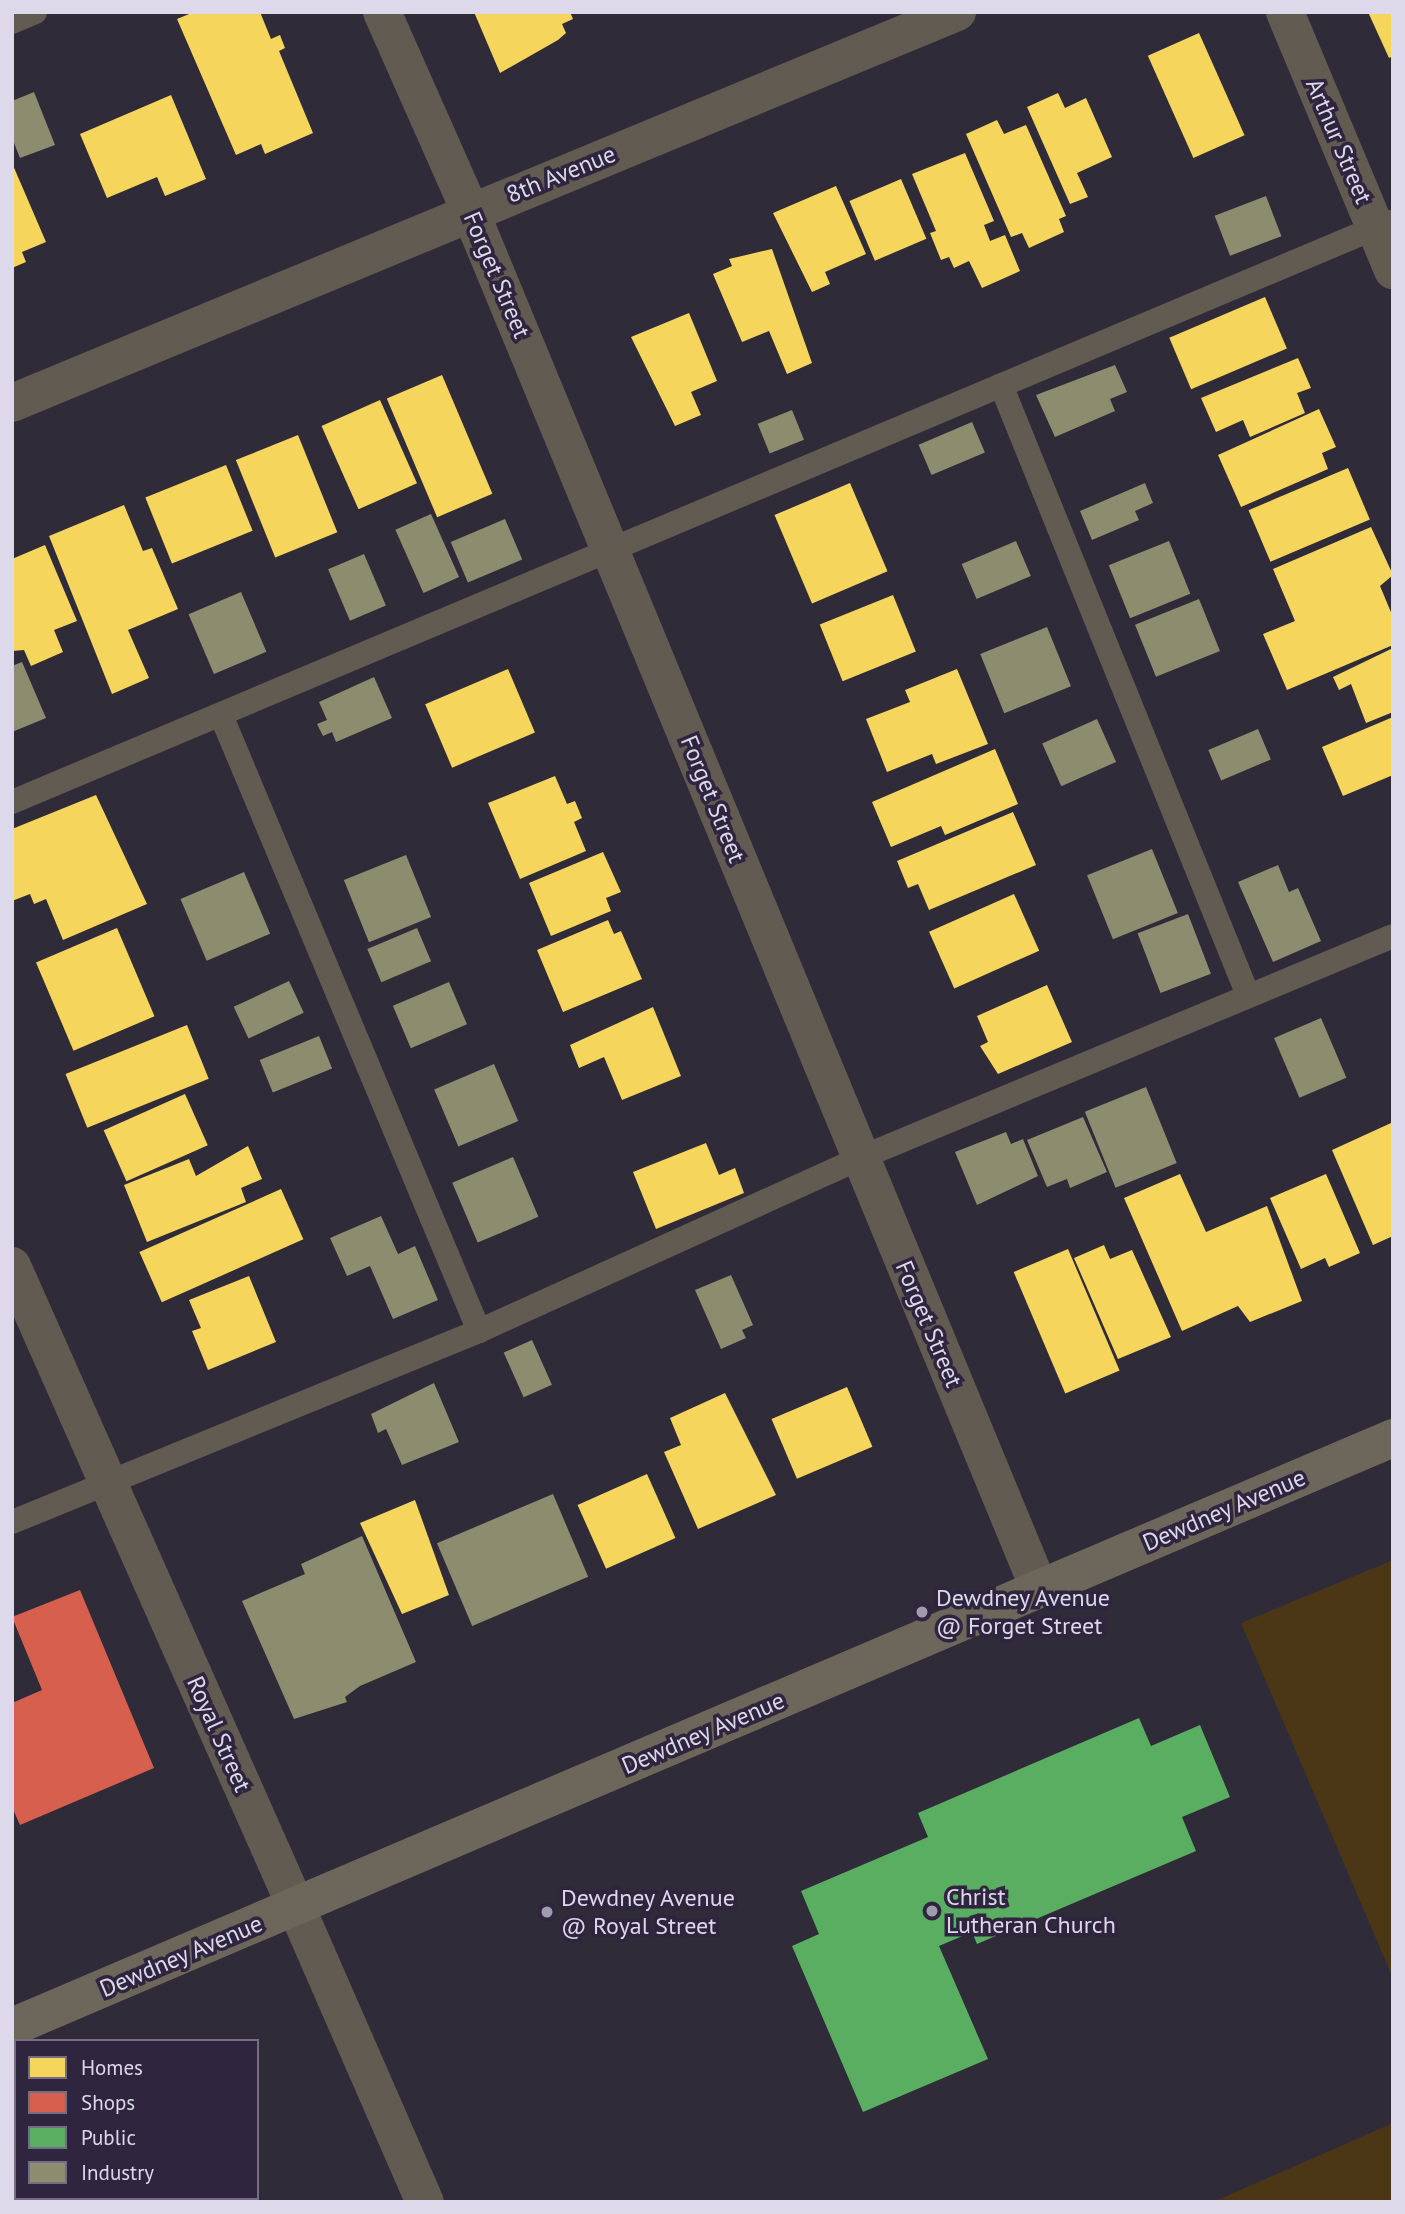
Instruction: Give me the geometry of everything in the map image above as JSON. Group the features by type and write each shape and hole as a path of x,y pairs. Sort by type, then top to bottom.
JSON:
{"main road":[{"name":"Dewdney Avenue","path":"12,2027 1393,1438"}],"street":[{"name":"Forget Street","path":"382,12 470,211 1040,1588"},
{"name":"8th Avenue","path":"12,403 470,211 957,12"},
{"name":"Arthur Street","path":"1285,12 1384,224 1393,270"},
{"name":"Royal Street","path":"12,1266 425,2202"}],"lane":[{"path":"12,22 35,12"},
{"path":"12,802 1384,224"},
{"path":"1001,384 1248,995"},
{"path":"221,715 479,1331"},
{"path":"12,1522 479,1331 860,1158 1393,936"}],"shaded area":[{"path":"1393,1560 1393,1978 1241,1623"},
{"path":"1393,2123 1393,2202 1213,2202"}],"building: Homes":[{"path":"194,12 260,12 271,39 280,35 285,48 279,51 313,133 265,154 261,144 236,155 177,19"},
{"path":"474,12 570,12 573,19 562,24 566,33 558,40 500,73"},
{"path":"1368,12 1393,12 1393,56 1389,58"},
{"path":"1199,33 1245,135 1193,158 1148,56"},
{"path":"1058,93 1065,108 1086,98 1112,157 1077,173 1088,197 1070,204 1027,107"},
{"path":"171,95 206,179 165,196 157,177 107,198 80,134"},
{"path":"997,120 1004,134 1026,125 1066,216 1059,219 1064,232 1029,248 1022,233 1011,237 966,134"},
{"path":"965,153 994,221 984,225 990,241 1005,235 1020,271 982,288 969,261 954,268 949,257 941,260 930,233 936,231 912,174"},
{"path":"12,163 46,242 22,252 26,262 12,268"},
{"path":"901,179 926,239 875,261 849,201"},
{"path":"836,186 866,254 825,272 830,284 812,292 773,213"},
{"path":"772,249 812,363 787,374 769,331 742,342 713,274 732,266 729,259"},
{"path":"1265,297 1287,349 1191,389 1169,338"},
{"path":"689,313 717,381 691,392 701,415 675,426 631,337"},
{"path":"1298,358 1311,388 1297,393 1305,413 1250,437 1243,420 1216,432 1201,398"},
{"path":"442,375 492,494 437,517 387,398"},
{"path":"380,400 417,483 359,509 322,426"},
{"path":"1319,409 1336,447 1322,453 1328,469 1241,507 1218,455"},
{"path":"298,435 337,532 275,557 236,460"},
{"path":"226,465 253,531 172,563 145,498"},
{"path":"1348,468 1370,520 1270,562 1249,510"},
{"path":"850,483 888,571 812,603 775,515"},
{"path":"124,505 143,551 152,548 178,609 128,630 149,678 112,694 49,536"},
{"path":"1371,527 1393,575 1380,586 1393,617 1393,645 1287,690 1263,634 1295,621 1273,569"},
{"path":"45,545 77,621 54,630 63,652 31,666 24,650 12,651 12,559"},
{"path":"893,595 916,652 843,681 820,625"},
{"path":"1393,648 1393,712 1366,723 1351,684 1339,690 1333,677"},
{"path":"508,669 535,733 452,768 425,704"},
{"path":"957,669 988,744 936,764 932,754 887,772 866,719 910,702 905,690"},
{"path":"1393,717 1393,775 1343,796 1322,747"},
{"path":"995,749 1018,804 945,835 941,826 891,847 872,802"},
{"path":"555,776 567,804 575,801 582,818 574,822 586,851 520,879 488,803"},
{"path":"96,795 147,904 63,940 46,899 34,904 30,894 12,901 12,829"},
{"path":"1013,812 1036,865 929,910 918,884 908,888 897,861"},
{"path":"603,852 621,892 606,898 611,911 551,936 529,883"},
{"path":"1014,894 1039,951 954,988 929,932"},
{"path":"608,920 614,934 621,931 642,979 563,1012 537,950"},
{"path":"117,928 155,1016 74,1051 36,962"},
{"path":"1047,985 1072,1042 998,1074 980,1046 988,1042 977,1016"},
{"path":"653,1007 681,1076 622,1100 604,1057 579,1068 570,1045"},
{"path":"187,1025 209,1079 87,1128 66,1074"},
{"path":"185,1094 208,1145 126,1181 104,1130"},
{"path":"1391,1123 1393,1236 1373,1245 1332,1150"},
{"path":"706,1143 719,1175 735,1168 744,1193 656,1229 633,1172"},
{"path":"248,1146 262,1179 241,1188 246,1202 147,1242 124,1185 189,1159 196,1176"},
{"path":"1180,1174 1206,1232 1267,1206 1302,1301 1250,1322 1238,1306 1182,1331 1124,1198"},
{"path":"1326,1174 1360,1253 1329,1267 1325,1258 1301,1269 1270,1198"},
{"path":"281,1189 303,1239 162,1302 139,1252"},
{"path":"1104,1245 1110,1259 1132,1250 1171,1337 1118,1359 1074,1258"},
{"path":"1068,1249 1120,1371 1065,1394 1014,1272"},
{"path":"249,1276 276,1342 208,1370 192,1331 201,1328 189,1300"},
{"path":"847,1387 872,1447 797,1479 772,1419"},
{"path":"725,1393 776,1495 698,1529 664,1452 681,1445 670,1418"},
{"path":"647,1474 675,1538 606,1569 578,1505"},
{"path":"415,1500 449,1595 402,1614 360,1523"}],"building: Shops":[{"path":"80,1590 154,1768 20,1825 12,1807 12,1703 42,1690 12,1617"}],"building: Public":[{"name":"Christ Lutheran Church","path":"1139,1718 1151,1746 1200,1725 1230,1797 1182,1817 1196,1851 977,1944 972,1932 939,1946 988,2059 863,2112 792,1946 819,1934 801,1891 928,1837 918,1813"}],"building: Industry":[{"path":"34,92 55,145 20,158 12,138 12,101"},
{"path":"1266,196 1281,236 1230,256 1215,216"},
{"path":"1115,365 1127,392 1110,399 1115,411 1055,437 1036,395"},
{"path":"792,410 804,440 770,454 758,424"},
{"path":"972,422 985,452 932,475 919,445"},
{"path":"1145,483 1153,503 1135,511 1139,520 1092,540 1080,511"},
{"path":"431,514 459,577 423,593 395,530"},
{"path":"505,519 522,560 468,583 451,542"},
{"path":"1016,541 1031,576 977,599 962,564"},
{"path":"1169,541 1190,594 1130,618 1109,565"},
{"path":"364,554 386,606 350,621 328,569"},
{"path":"241,592 266,652 214,674 189,614"},
{"path":"1199,599 1220,651 1156,677 1135,625"},
{"path":"1047,627 1071,686 1004,713 980,654"},
{"path":"22,662 46,718 12,732 12,666"},
{"path":"374,677 392,718 336,742 332,732 323,736 317,724 327,720 319,702"},
{"path":"1097,719 1116,762 1061,786 1042,743"},
{"path":"1258,729 1271,759 1221,780 1208,750"},
{"path":"1152,849 1178,913 1113,939 1087,875"},
{"path":"406,855 431,917 369,942 344,880"},
{"path":"1278,865 1289,892 1298,888 1321,941 1273,962 1238,882"},
{"path":"244,872 270,934 207,961 180,899"},
{"path":"1188,914 1211,974 1161,993 1138,933"},
{"path":"417,928 431,961 381,982 367,949"},
{"path":"289,981 304,1013 249,1039 234,1007"},
{"path":"449,982 467,1024 411,1048 393,1006"},
{"path":"1321,1018 1346,1078 1299,1098 1274,1038"},
{"path":"319,1036 332,1068 273,1092 260,1060"},
{"path":"494,1064 518,1121 458,1146 434,1089"},
{"path":"1146,1087 1177,1163 1116,1188 1085,1112"},
{"path":"1083,1117 1107,1172 1070,1188 1067,1179 1047,1187 1027,1140"},
{"path":"1006,1132 1011,1144 1023,1139 1038,1176 977,1205 955,1152"},
{"path":"513,1157 538,1217 478,1243 452,1183"},
{"path":"381,1216 398,1254 415,1246 438,1300 393,1319 370,1266 347,1276 330,1238"},
{"path":"731,1275 753,1325 742,1330 746,1338 721,1349 695,1290"},
{"path":"532,1340 552,1385 524,1397 504,1353"},
{"path":"434,1383 459,1442 402,1465 386,1429 378,1433 371,1414"},
{"path":"553,1494 588,1577 472,1626 437,1543"},
{"path":"362,1536 416,1662 360,1686 345,1697 347,1702 294,1719 242,1601 305,1574 301,1564"}],"place":[{"name":"Dewdney Avenue @ Forget Street","path":"922,1612"},
{"name":"Christ Lutheran Church","path":"932,1911"},
{"name":"Dewdney Avenue @ Royal Street","path":"547,1912"}]}
